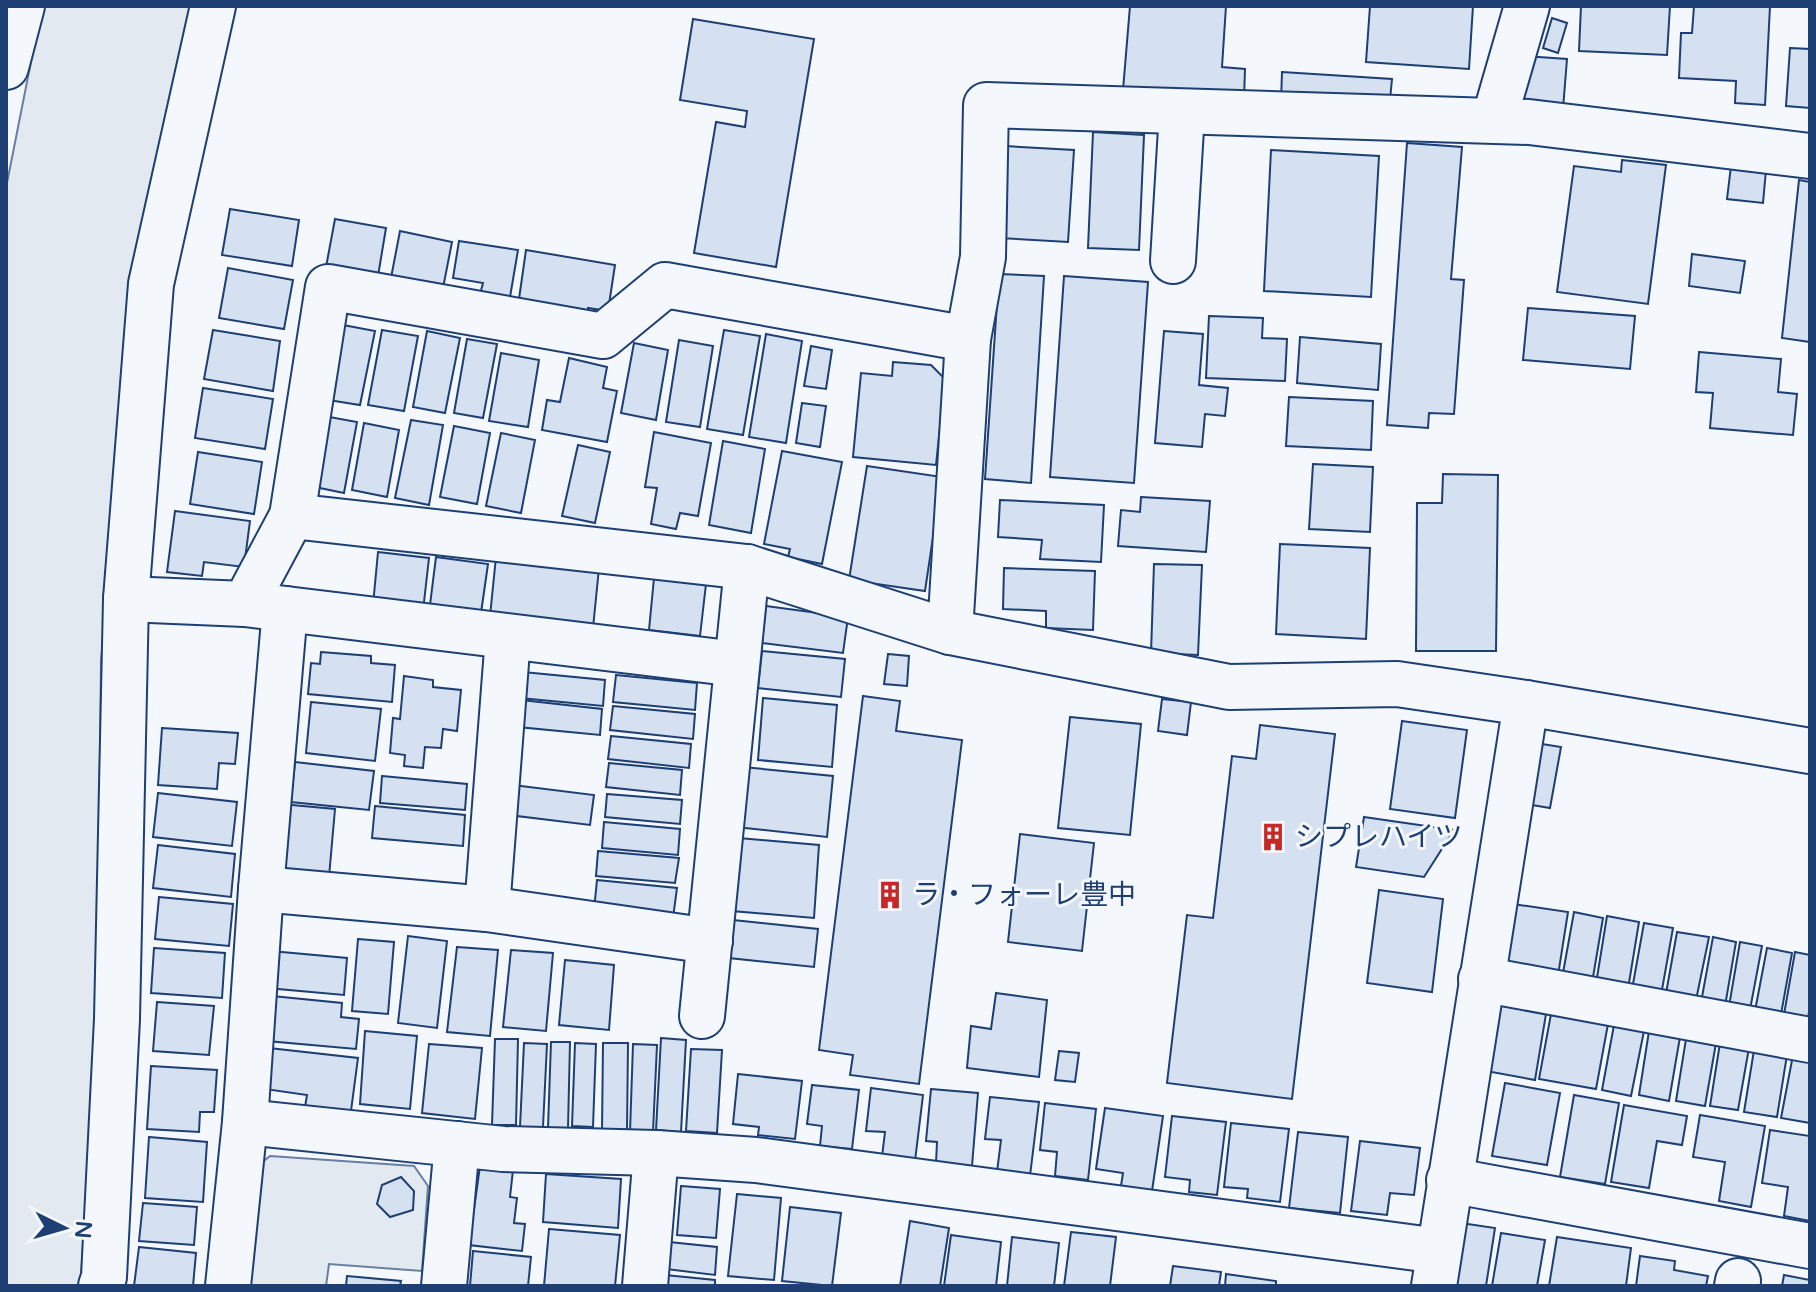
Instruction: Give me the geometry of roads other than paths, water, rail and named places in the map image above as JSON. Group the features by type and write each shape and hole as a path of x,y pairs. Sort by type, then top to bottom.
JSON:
{"street":[{"path":"6,67 22,6"},
{"path":"101,1286 104,1277 117,1019 126,599 151,284 213,6"},
{"path":"1494,120 1527,6"},
{"path":"950,632 968,339 983,257 986,105 1529,122 1810,156"},
{"path":"1173,261 1182,112"},
{"path":"228,1286 245,1122 261,889 265,607 292,516 328,287 603,336 665,285 968,339"},
{"path":"292,516 747,567 950,632 1229,687 1397,684 1810,751"},
{"path":"702,1016 747,567"},
{"path":"126,599 265,607 737,664"},
{"path":"487,909 508,637"},
{"path":"245,1122 503,1149 656,1153 756,1160 1436,1269 1526,703"},
{"path":"261,889 487,909 710,941"},
{"path":"1481,979 1810,1040"},
{"path":"444,1286 457,1144"},
{"path":"645,1286 656,1153"},
{"path":"1449,1180 1810,1246"}],"place":[{"name":"シプレハイツ","path":"1273,837"},
{"name":"ラ・フォーレ豊中","path":"890,895"}]}
